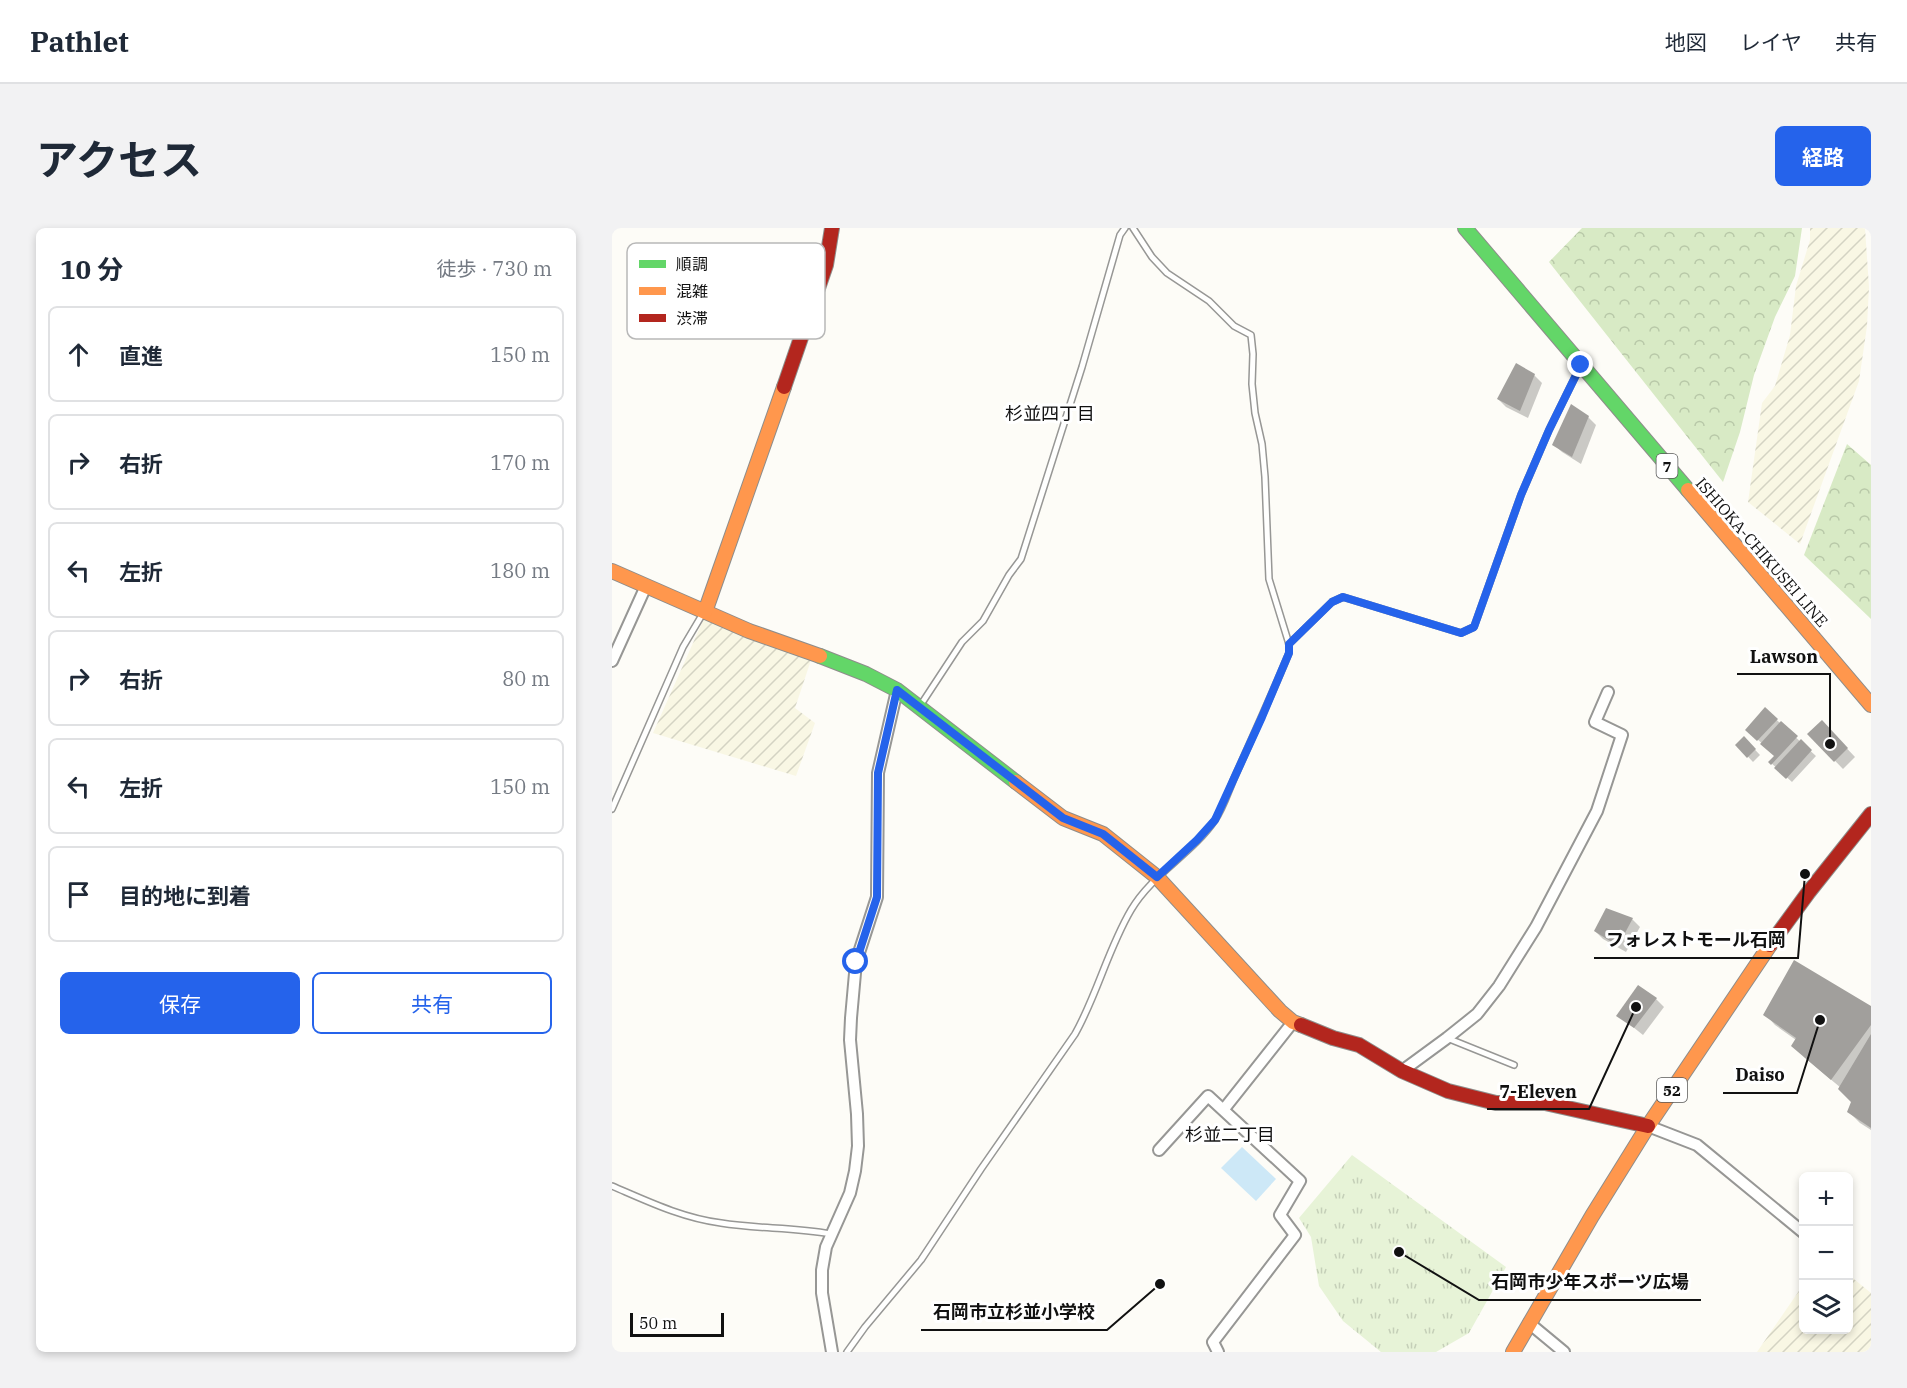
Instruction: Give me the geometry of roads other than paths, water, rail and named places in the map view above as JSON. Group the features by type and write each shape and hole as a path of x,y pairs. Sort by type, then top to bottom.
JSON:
{"street":[{"path":"825,268 832,228"},
{"name":"ISHIOKA-CHIKUSEI LINE","path":"1464,228 1871,705"},
{"path":"704,612 800,339"},
{"path":"612,571 769,639 877,677 897,690 1063,818 1103,834 1157,877 1280,1011 1293,1022 1333,1038 1359,1045 1402,1071 1448,1091 1496,1103 1545,1103 1648,1126 1696,1145 1799,1230"},
{"path":"612,661 646,586"},
{"path":"832,1352 822,1293 822,1270 826,1247 850,1193 855,1172 858,1146 850,1040 851,1018 856,962 877,897 878,773 897,690"},
{"path":"1402,1071 1477,1014 1499,986 1536,927 1597,811 1622,735 1595,722 1608,692"},
{"name":"52","path":"1513,1352 1592,1216 1648,1126 1755,965 1808,893 1871,814"},
{"path":"1224,1109 1293,1022"},
{"path":"1159,1149 1208,1096 1300,1181 1280,1215 1295,1235 1213,1341 1218,1352"},
{"path":"1529,1323 1564,1352"}],"lane":[{"path":"919,707 962,642 983,621 1009,575 1021,559 1082,367 1120,235 1125,228"},
{"path":"847,1352 921,1260 1000,1140 1075,1034 1131,910 1144,891 1215,820 1289,653 1289,644 1269,579 1264,466 1252,384 1251,334 1234,326 1209,301 1167,273 1152,257 1133,228"},
{"path":"1289,644 1332,602 1343,597 1461,633 1474,627 1521,495 1549,430 1581,365"},
{"path":"612,809 683,647 704,612"},
{"path":"1448,1038 1514,1065"},
{"path":"612,1186 665,1209 700,1219 745,1226 809,1230 831,1234"}],"water":[{"path":"1242,1147 1276,1179 1256,1201 1221,1168"}],"place":[{"name":"Lawson","path":"1830,744"},
{"name":"フォレストモール石岡","path":"1805,874"},
{"name":"7-Eleven","path":"1636,1007"},
{"name":"Daiso","path":"1820,1020"},
{"name":"石岡市少年スポーツ広場","path":"1399,1252"},
{"name":"石岡市立杉並小学校","path":"1160,1284"}],"district":[{"name":"杉並四丁目","path":"1050,413"},
{"name":"杉並二丁目","path":"1230,1134"}]}
